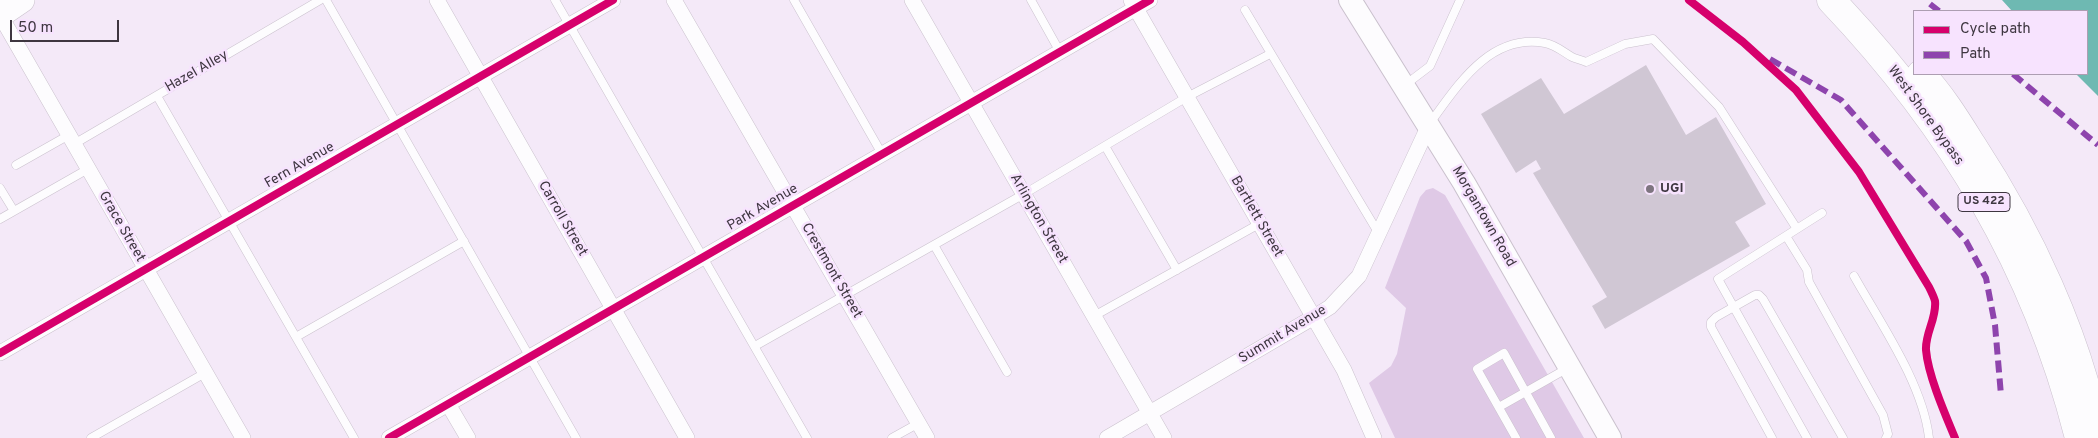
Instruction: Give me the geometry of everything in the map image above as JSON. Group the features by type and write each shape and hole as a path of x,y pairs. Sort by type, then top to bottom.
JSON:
{"highway":[{"name":"West Shore Bypass","path":"1831,0 1869,41 1942,133 1992,216 2031,295 2054,354 2079,438"},
{"name":"West Shore Bypass","path":"1853,0 1913,65"},
{"name":"West Shore Bypass","path":"1922,75 1959,124 1997,186 2047,283 2081,371 2092,405 2098,438"}],"main road":[{"path":"0,15 22,0"},
{"name":"Morgantown Road","path":"1350,0 1429,125 1610,438"}],"street":[{"name":"Carroll Street","path":"437,0 688,438"},
{"name":"Fern Avenue","path":"0,353 613,0"},
{"name":"Crestmont Street","path":"674,0 927,438"},
{"name":"Arlington Street","path":"912,0 1164,438"},
{"name":"Park Avenue","path":"389,438 1060,52 1133,4 1150,0"},
{"name":"Bartlett Street","path":"1133,4 1344,370 1374,438"},
{"name":"Grace Street","path":"0,15 243,438"},
{"name":"Summit Avenue","path":"1107,438 1330,307 1359,276 1429,125"},
{"path":"448,404 468,438"}],"lane":[{"name":"Hazel Alley","path":"16,165 71,140 157,96 320,0"},
{"path":"326,0 576,438"},
{"path":"555,0 807,438"},
{"path":"794,0 882,154"},
{"path":"1031,0 1060,52"},
{"path":"1404,85 1430,66 1460,0"},
{"path":"1245,10 1379,235"},
{"path":"1429,125 1475,66 1491,53 1512,44 1546,43 1586,62 1625,44 1653,39 1719,107 1796,229"},
{"path":"755,346 1024,194 1187,97 1270,54"},
{"path":"157,96 354,438"},
{"path":"1105,146 1177,270"},
{"path":"0,219 88,169"},
{"path":"0,188 14,211"},
{"path":"1807,438 1718,279 1822,214"},
{"path":"1094,316 1259,224"},
{"path":"1786,236 1807,270 1810,282 1883,415 1888,434 1886,438"},
{"path":"296,337 464,241"},
{"path":"934,245 1007,372"},
{"path":"1854,276 1919,394 1927,420 1929,438"},
{"path":"1772,438 1711,327 1711,322 1716,317 1755,295 1759,295 1763,299 1843,438"},
{"path":"1516,438 1477,369 1504,353 1551,438"},
{"path":"1498,407 1569,367"},
{"path":"91,438 205,373"},
{"path":"892,438 919,423"}],"shaded area":[{"path":"2002,0 2098,0 2098,96 2077,75 2088,75 2088,10 2011,10"},
{"path":"1433,188 1445,195 1584,438 1395,438 1369,383 1391,366 1397,354 1406,308 1385,288 1420,197 1426,190"}],"building":[{"name":"UGI","path":"1646,65 1686,135 1716,117 1766,204 1735,222 1750,246 1605,329 1592,306 1607,297 1533,173 1541,169 1536,160 1516,173 1481,114 1541,78 1564,114"}],"marked path":[{"path":"1930,4 1938,10"},
{"path":"1770,59 1841,100 1966,241 1986,278 1995,325 2001,395"},
{"path":"2014,75 2098,145"}],"cycle path":[{"path":"0,353 613,0"},
{"path":"389,438 1150,0"},
{"path":"1689,0 1743,42 1796,90 1859,172 1929,287 1935,299 1935,307 1926,344 1927,360 1955,438"}],"place":[{"name":"UGI","path":"1650,189"}]}
